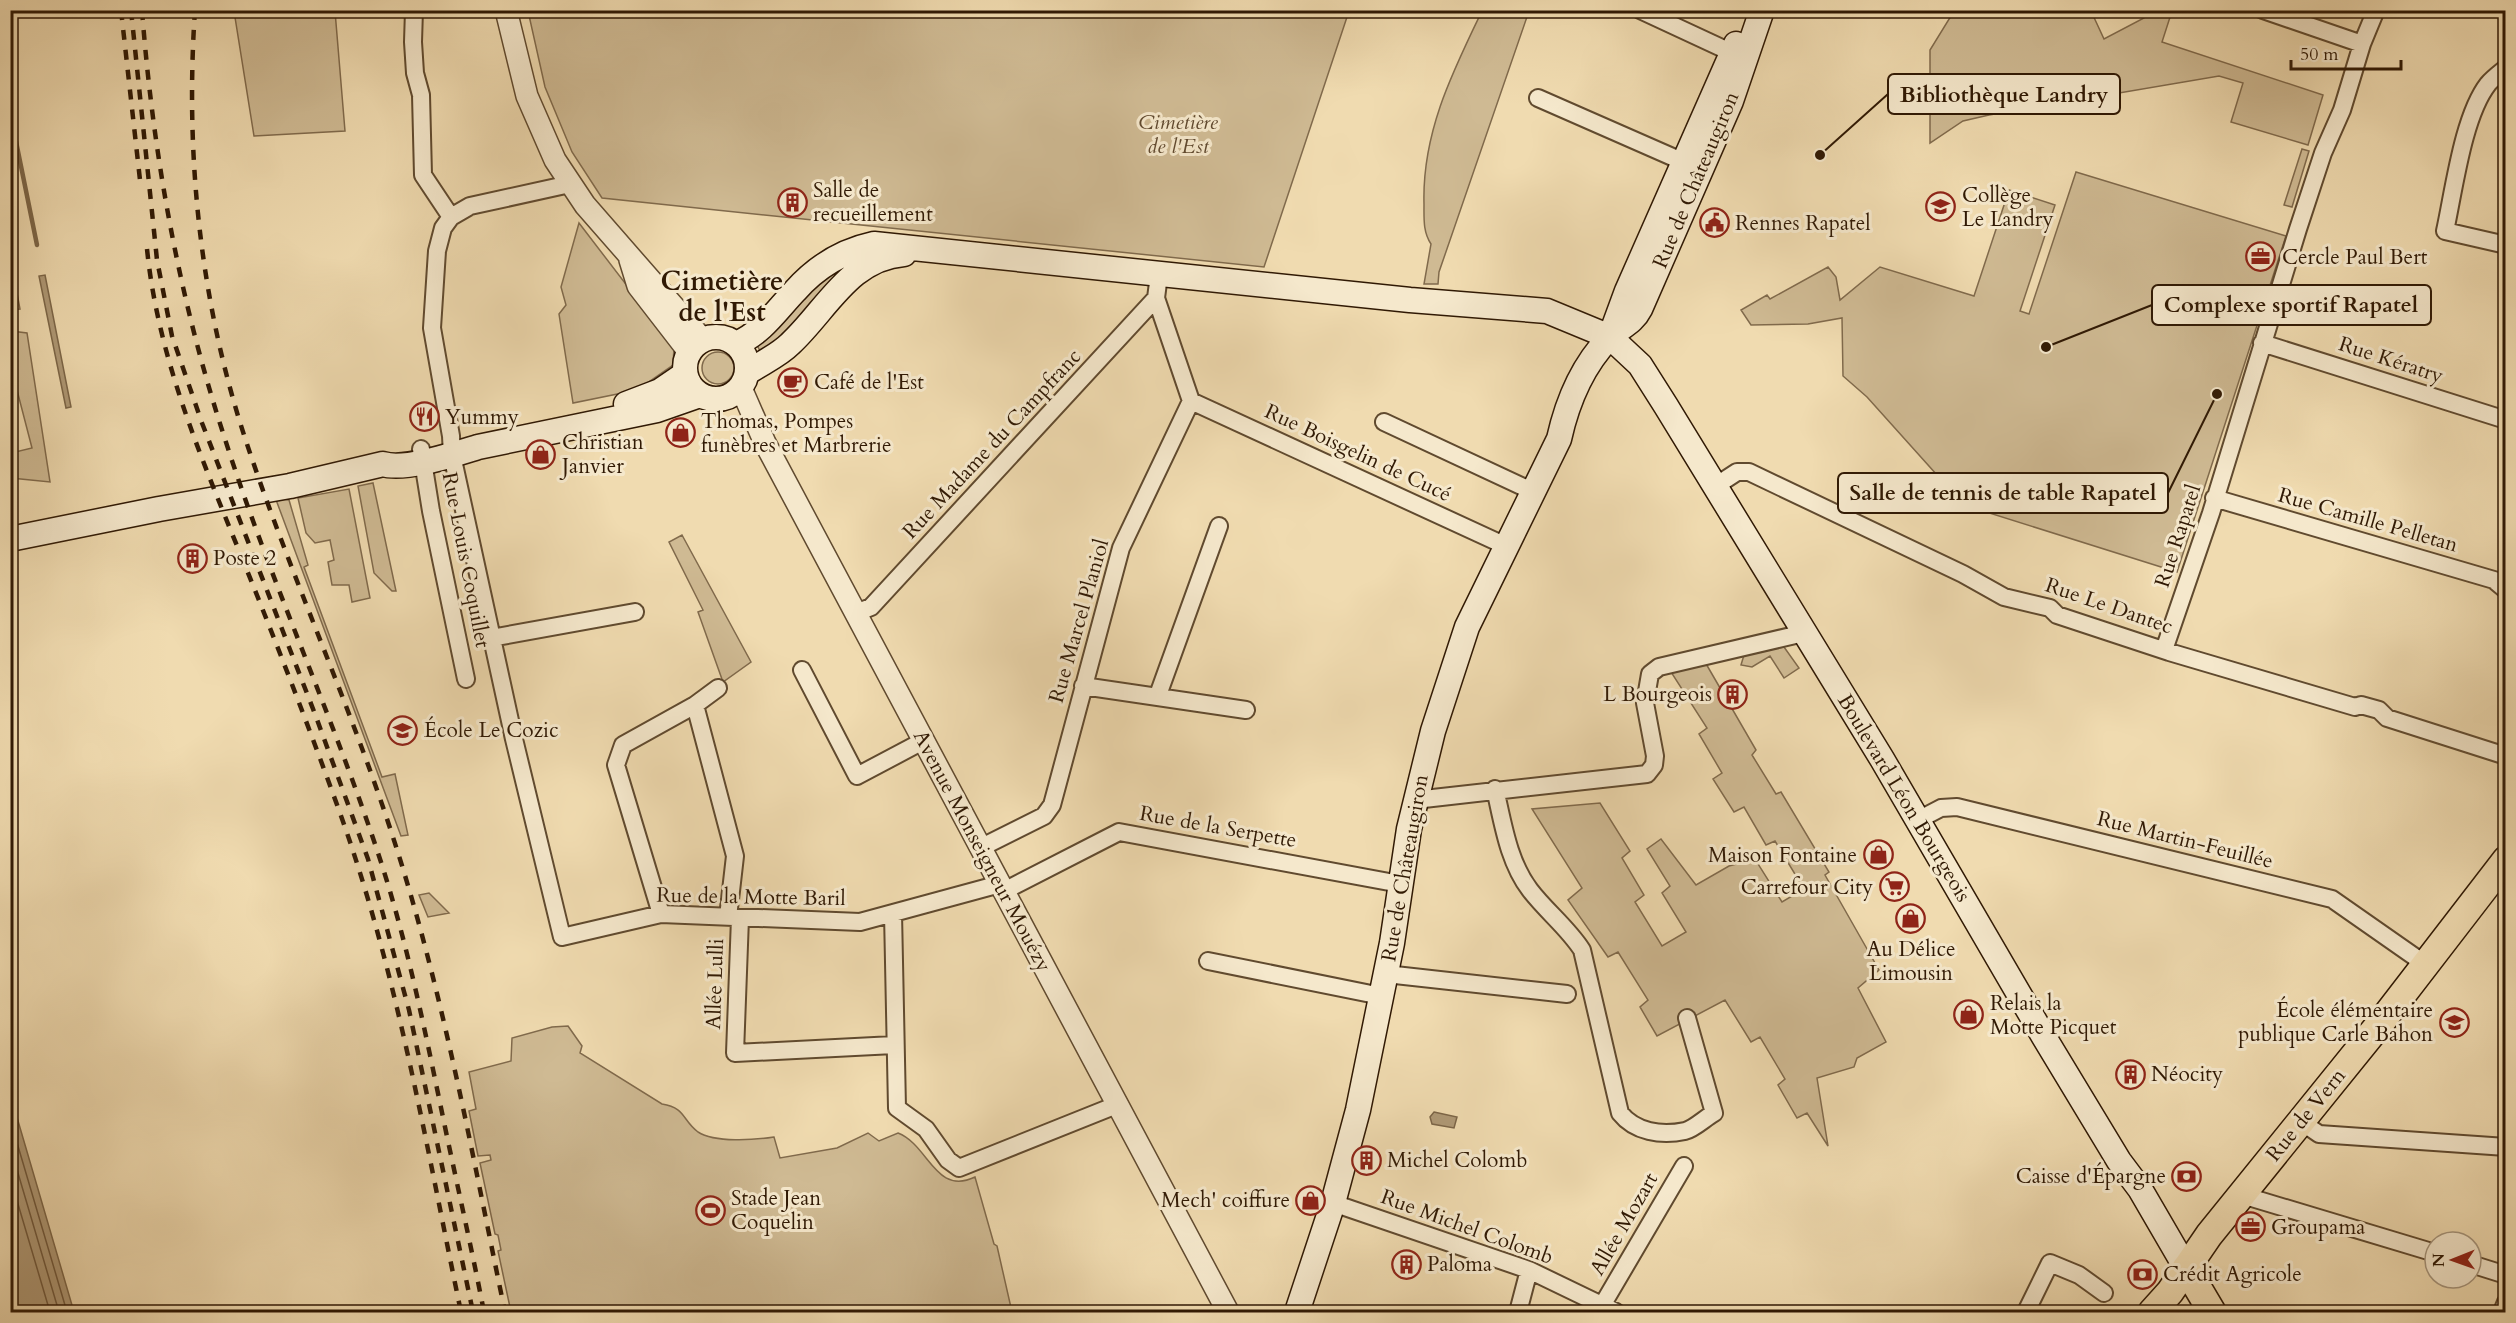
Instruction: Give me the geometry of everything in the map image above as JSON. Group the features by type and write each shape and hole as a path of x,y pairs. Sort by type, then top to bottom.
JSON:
{"main road":[{"name":"Rue de Châteaugiron","path":"1739,56 1749,10"},
{"name":"Rue de Châteaugiron","path":"1298,1312 1333,1203 1358,1110 1384,985 1415,800 1433,731 1467,627 1559,439 1573,422 1600,373 1610,337 1636,317 1693,166 1739,56 1762,10"},
{"path":"736,344 760,330 810,275 840,254 874,244 895,244 937,252 1410,300 1547,311 1610,337"},
{"path":"692,355 693,390 713,399 726,398 744,380 790,345 846,281 866,265 897,255 937,252"},
{"path":"452,449 475,435 513,431 599,412 660,391 692,355 723,337 736,344 745,357 744,380"},
{"name":"Boulevard Léon Bourgeois","path":"1610,337 1640,365 1918,820 2043,1037 2119,1161 2140,1189 2186,1268"},
{"path":"10,539 290,486 383,464 395,465 422,455 478,447 657,410 700,395"},
{"name":"Rue de Vern","path":"2152,1312 2170,1292 2242,1195 2505,860"},
{"path":"2186,1268 2212,1312"}],"street":[{"path":"404,10 421,95 420,148 423,175 451,217 470,206 570,184"},
{"path":"412,42 414,10"},
{"path":"506,10 527,96 538,126 570,184 630,259 651,277 692,355"},
{"path":"1640,10 1739,56"},
{"path":"2263,10 2362,44"},
{"name":"Rue Rapatel","path":"2164,650 2323,153 2342,110 2362,44 2376,10"},
{"path":"2505,68 2488,84 2476,105 2463,147 2445,231 2505,245"},
{"path":"1538,98 1693,166"},
{"name":"Rue de la Motte Baril","path":"451,217 438,239 432,312 434,345 452,449 491,638 561,937 662,914 860,922 1002,888"},
{"path":"1159,274 1156,298 1191,401"},
{"name":"Rue Madame du Campfranc","path":"856,613 871,607 1156,298"},
{"name":"Rue Kératry","path":"2262,343 2505,420"},
{"name":"Avenue Monseigneur Mouézy","path":"744,380 765,443 1228,1312"},
{"name":"Rue Boisgelin de Cucé","path":"1191,401 1506,546"},
{"name":"Rue Marcel Planiol","path":"980,848 1044,816 1052,805 1121,548 1191,401"},
{"path":"1384,422 1534,492"},
{"name":"Rue Louis Coquillet","path":"422,455 431,511 466,679"},
{"name":"Rue Le Dantec","path":"1714,487 1737,472 1749,472 1963,574 2004,597 2050,608 2057,615 2164,650 2355,707 2361,705 2379,710 2387,718 2505,756"},
{"name":"Rue Camille Pelletan","path":"2214,498 2494,580 2505,590"},
{"path":"1158,695 1219,526"},
{"path":"491,638 635,612"},
{"path":"1415,800 1495,789 1647,774 1654,765 1655,756 1645,703 1650,674 1659,667 1804,633"},
{"path":"801,670 857,776 923,741"},
{"path":"1083,686 1158,695 1246,710"},
{"path":"662,914 616,765 623,745 695,705 718,688"},
{"name":"Allée Lulli","path":"695,705 735,856 735,1053 894,1046"},
{"path":"1495,789 1509,848 1529,888 1575,939 1582,950 1620,1113 1630,1125 1652,1132 1687,1131 1714,1113 1688,1018"},
{"name":"Rue Martin-Feuillée","path":"1918,820 1941,808 1957,807 2332,899 2425,964"},
{"name":"Rue de la Serpette","path":"1002,888 1119,832 1400,884"},
{"path":"893,913 897,1108 926,1129 948,1160 959,1168 1119,1104"},
{"path":"1208,961 1384,985 1567,994"},
{"path":"2300,1121 2319,1134 2505,1147"},
{"name":"Allée Mozart","path":"1610,1308 1684,1166"},
{"path":"2242,1195 2423,1249"},
{"name":"Rue Michel Colomb","path":"1333,1203 1529,1270 1610,1308"},
{"path":"2026,1312 2050,1263 2079,1275 2104,1293"},
{"path":"2483,1268 2505,1275"},
{"path":"1518,1312 1529,1270"},
{"path":"2502,1312 2505,1302"}],"green space":[{"name":"Cimetière de l'Est","path":"528,10 1349,11 1264,267 602,198 572,152 545,87"},
{"path":"234,11 335,11 345,131 254,136"},
{"path":"1482,11 1529,11 1439,272 1438,284 1424,284 1431,244 1425,230 1424,220 1428,153 1441,104"},
{"path":"1954,11 2091,11 2104,39 2144,18 2146,11 2172,11 2162,42 2323,95 2308,145 2231,122 2243,83 2219,76 1963,121 1930,143 1930,50"},
{"path":"2302,149 2309,151 2292,207 2284,205"},
{"path":"2076,172 2286,236 2177,572 1964,505 1867,397 1843,376 1842,318 1808,324 1751,325 1741,310 1767,295 1770,299 1828,267 1836,277 1840,300 1880,267 1974,296 2009,190 2055,205 2020,311 2029,314"},
{"path":"579,223 674,347 673,365 637,390 573,403 559,314 566,305 561,287"},
{"path":"857,254 763,357 756,343 809,289"},
{"path":"10,256 20,309 11,310 10,310"},
{"path":"11,331 27,333 50,482 11,478 11,453 32,448 11,367"},
{"path":"718,352 730,356 734,368 730,380 718,384 706,380 702,368 706,356"},
{"path":"373,483 396,591 392,591 374,573 358,486"},
{"path":"349,489 370,598 352,602 349,585 332,585 328,562 334,560 330,540 315,543 306,533 298,498"},
{"path":"275,497 289,500 308,565 304,567 382,777 395,774 408,835 401,836"},
{"path":"682,535 751,662 723,682 698,612 703,610 669,542"},
{"path":"1784,647 1799,668 1784,678 1770,656 1752,667 1741,665 1744,655"},
{"path":"1705,662 1756,750 1752,755 1776,794 1781,792 1829,872 1825,875 1879,970 1858,988 1886,1042 1857,1058 1854,1067 1817,1078 1828,1146 1807,1113 1797,1118 1778,1085 1785,1079 1760,1037 1751,1042 1725,1000 1657,1036 1640,1007 1648,1000 1618,952 1608,957 1568,900 1582,888 1532,809 1600,803 1630,851 1622,858 1644,895 1635,902 1662,946 1686,932 1662,893 1670,886 1647,849 1661,839 1696,885 1729,866 1755,859 1782,902 1804,889 1775,841 1766,845 1744,807 1734,812 1713,779 1722,773 1699,734 1707,728 1671,672"},
{"path":"429,893 449,913 428,917 419,895"},
{"name":"Stade Jean Coquelin","path":"568,1026 582,1046 580,1053 662,1104 676,1108 693,1128 705,1135 735,1140 774,1137 780,1158 837,1148 868,1133 879,1141 898,1133 909,1139 941,1175 950,1180 961,1181 975,1177 994,1244 997,1246 1012,1312 511,1312 498,1251 501,1250 498,1235 495,1234 480,1163 491,1160 490,1155 478,1156 469,1111 476,1109 469,1072 511,1061 512,1038 552,1027"}],"water":[{"path":"45,275 71,407 66,408 39,276"},
{"path":"11,1097 74,1312 11,1312"},
{"path":"1434,1112 1457,1117 1454,1128 1432,1124 1430,1117"}],"waterway":[{"path":"10,112 37,245"}],"railway":[{"path":"121,10 140,180"},
{"path":"131,10 157,260 172,336 202,423 315,714 368,859 409,1010 473,1312"},
{"path":"142,10 161,172 170,226 194,332 208,384 242,489 361,803 389,889 408,956 484,1312"},
{"path":"195,10 192,64 195,173 199,227 217,334 245,438 372,776 408,885 454,1067 505,1312"},
{"path":"147,249 161,329 183,406 304,717 360,874 395,998 461,1312"}],"place":[{"name":"Bibliothèque Landry","path":"1820,155"},
{"name":"Salle de recueillement","path":"792,202"},
{"name":"Collège Le Landry","path":"1941,207"},
{"name":"Rennes Rapatel","path":"1714,223"},
{"name":"Cercle Paul Bert","path":"2261,257"},
{"name":"Complexe sportif Rapatel","path":"2046,347"},
{"name":"Café de l'Est","path":"793,382"},
{"name":"Salle de tennis de table Rapatel","path":"2217,394"},
{"name":"Yummy","path":"424,417"},
{"name":"Thomas, Pompes funèbres et Marbrerie","path":"680,433"},
{"name":"Christian Janvier","path":"541,454"},
{"name":"Poste 2","path":"192,558"},
{"name":"L Bourgeois","path":"1733,694"},
{"name":"École Le Cozic","path":"403,730"},
{"name":"Maison Fontaine","path":"1878,855"},
{"name":"Carrefour City","path":"1894,887"},
{"name":"Au Délice Limousin","path":"1911,918"},
{"name":"Relais la Motte Picquet","path":"1969,1015"},
{"name":"École élémentaire publique Carle Bahon","path":"2454,1022"},
{"name":"Néocity","path":"2130,1074"},
{"name":"Michel Colomb","path":"1366,1160"},
{"name":"Caisse d'Épargne","path":"2187,1176"},
{"name":"Mech' coiffure","path":"1311,1200"},
{"name":"Stade Jean Coquelin","path":"710,1210"},
{"name":"Groupama","path":"2250,1227"},
{"name":"Paloma","path":"1406,1264"},
{"name":"Crédit Agricole","path":"2142,1274"}],"district":[{"name":"Cimetière de l'Est","path":"722,296"}]}
